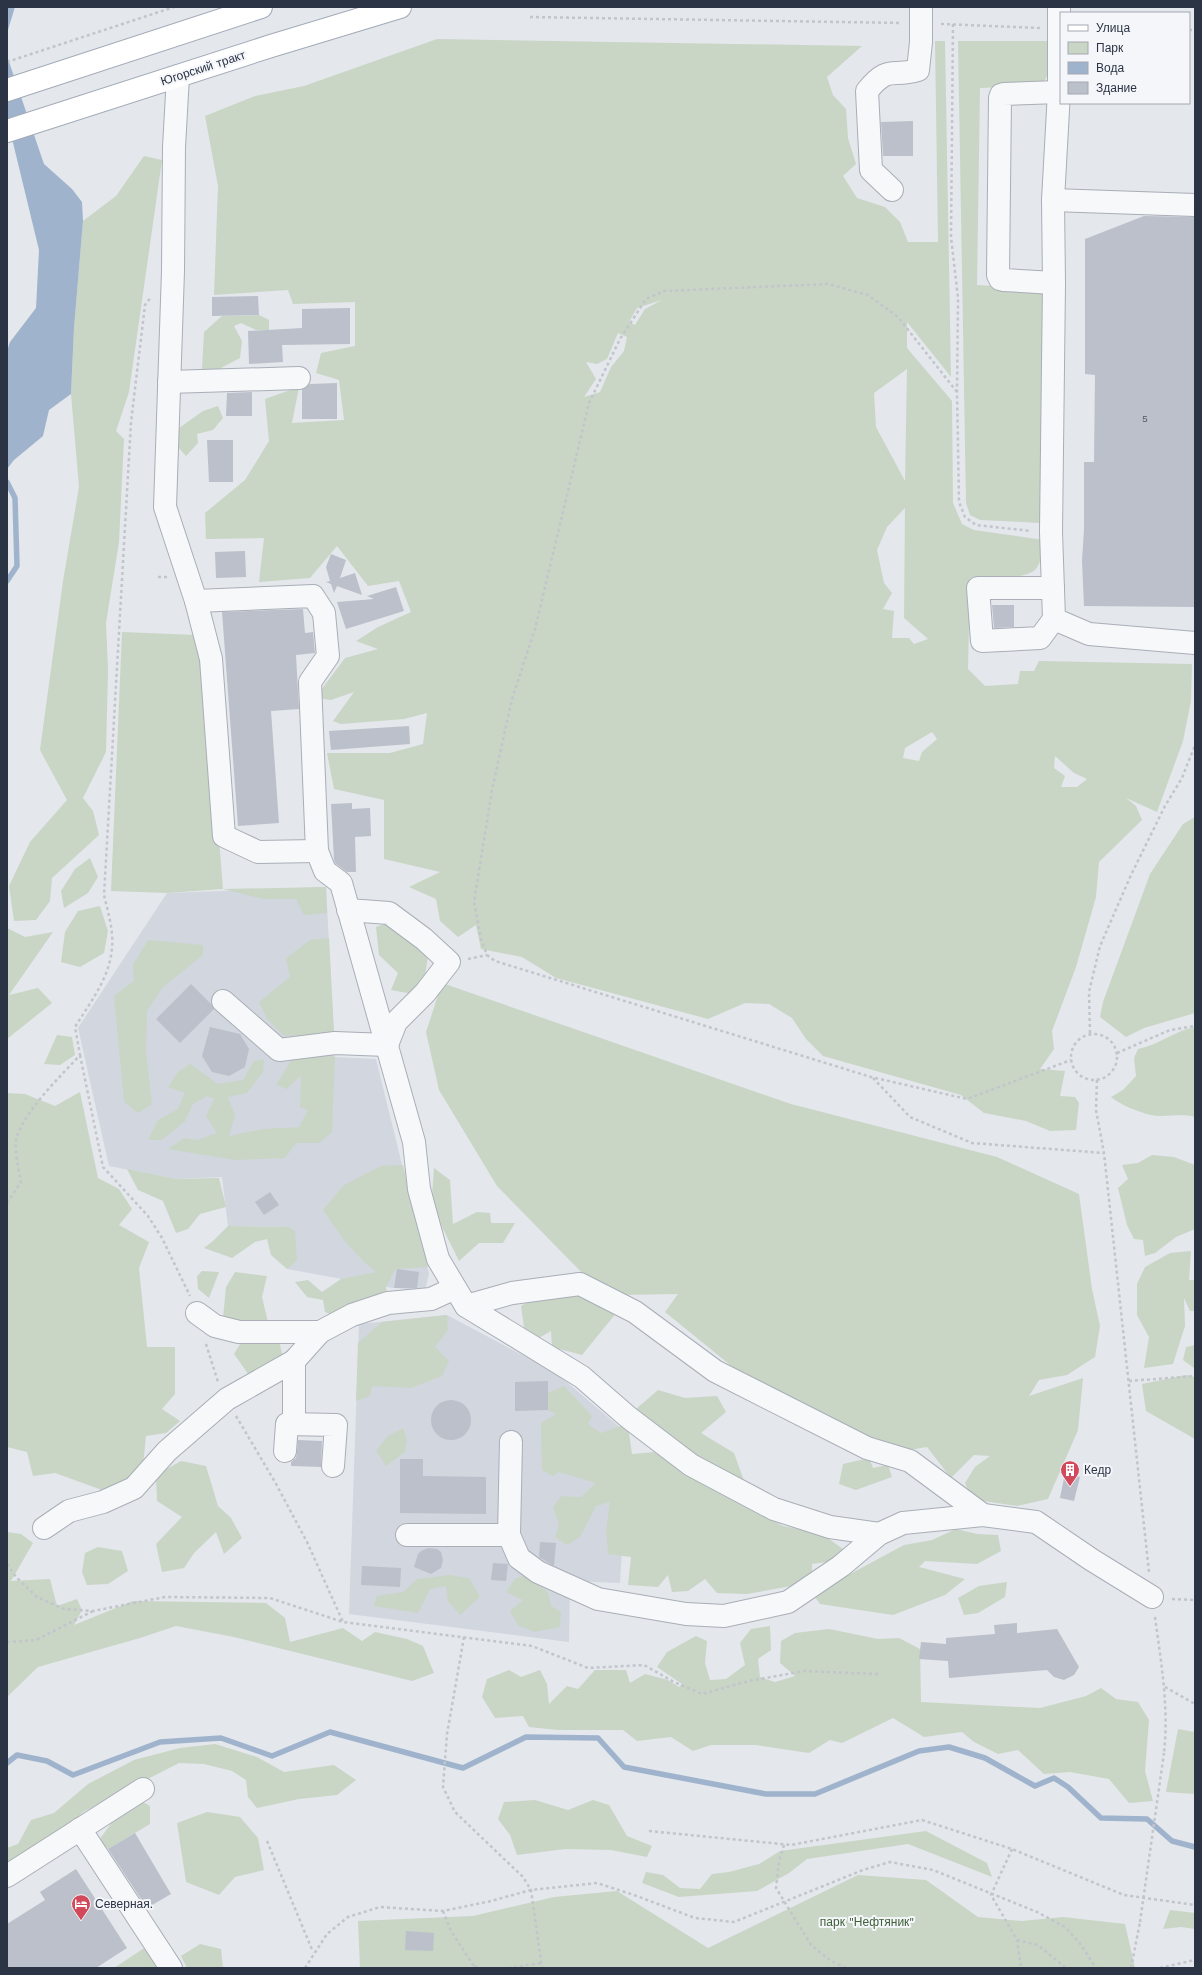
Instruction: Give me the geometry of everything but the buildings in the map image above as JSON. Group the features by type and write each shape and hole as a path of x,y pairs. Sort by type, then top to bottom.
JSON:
{"main road":[{"path":"7,90 261,7"},
{"name":"Югорский тракт","path":"7,131 154,83 400,7"}],"lane":[{"path":"1053,588 978,588 982,641 1040,638 1054,619 1053,588 1051,532 1054,283 1053,200 1059,92 1059,7"},
{"path":"892,190 871,170 867,91 875,81 886,73 918,70 921,15"},
{"path":"178,76 174,148 165,507 196,601 211,659 224,836 258,852 317,851"},
{"path":"1054,283 1004,280 1000,279 998,275 1000,98 1001,95 1004,94 1059,92"},
{"path":"1053,200 1195,205"},
{"path":"169,382 299,378"},
{"path":"196,601 312,596 324,613 328,656 310,682 317,851 326,871 341,883 414,1142 419,1189 438,1259 460,1297 582,1377 628,1417 691,1466 774,1509 830,1527 879,1534"},
{"path":"1054,619 1089,634 1195,643"},
{"path":"348,910 389,913 424,939 449,962 425,993 396,1022 387,1045"},
{"path":"223,1001 279,1050 335,1042 387,1045"},
{"path":"44,1528 68,1511 103,1502 134,1488 167,1450 227,1399 294,1361 320,1332 352,1315 388,1303 512,1293 580,1284 636,1312 715,1371 867,1448 910,1461 983,1514"},
{"path":"197,1313 215,1326 239,1332 320,1332"},
{"path":"294,1361 294,1424"},
{"path":"285,1451 287,1424 336,1425 333,1466"},
{"path":"511,1442 509,1535 519,1558 538,1572 598,1599 686,1614 724,1616 788,1602 841,1566 879,1534 903,1522 983,1514 1036,1522 1092,1560 1152,1597"},
{"path":"407,1535 509,1535"},
{"path":"7,1876 143,1789"},
{"path":"80,1829 171,1968"}],"path":[{"path":"162,11 165,7"},
{"path":"7,62 174,7"},
{"path":"530,17 921,15 953,24 1059,29"},
{"path":"953,24 951,237 958,298 958,491 965,517 976,525 1051,532"},
{"path":"957,392 898,317 868,295 828,284 664,291 646,299 620,339 589,403 535,629 512,699 492,790 474,902 481,939 487,955 495,961 872,1077 967,1099 1070,1060"},
{"path":"7,1203 21,1182 17,1161 17,1137 34,1107 80,1055 75,1027 106,976 112,955 112,934 104,895 131,422 145,305 153,294"},
{"path":"1090,1033 1089,992 1100,946 1134,868 1165,806 1182,778 1195,745"},
{"path":"1117,1053 1170,1030 1195,1026"},
{"path":"1090,1033 1099,1034 1107,1038 1114,1044 1117,1053 1113,1070 1106,1077 1097,1080 1080,1076 1074,1069 1070,1060 1071,1051 1075,1043 1081,1037 1090,1033"},
{"path":"872,1077 910,1117 972,1143 1104,1153"},
{"path":"1097,1080 1096,1110 1104,1153 1152,1597 1165,1687 1166,1730 1164,1753 1140,1922 1131,1968"},
{"path":"1129,1381 1195,1376"},
{"path":"7,1564 16,1578 37,1597 64,1609 93,1611 165,1597 270,1598 343,1622 532,1646 588,1668 644,1665 674,1682 702,1694 748,1681 804,1670 879,1674"},
{"path":"7,1642 36,1640 93,1611"},
{"path":"464,1637 447,1734 443,1787 455,1812 523,1877 531,1890 542,1968"},
{"path":"1165,1687 1195,1704"},
{"path":"649,1831 792,1845 922,1820 1012,1849 1124,1895 1195,1905"},
{"path":"267,1841 314,1953"},
{"path":"784,1844 779,1862 776,1888 783,1902 811,1944 831,1961 846,1968"},
{"path":"991,1895 1012,1849"},
{"path":"305,1968 327,1934 348,1917 380,1907 443,1911 491,1901 531,1890 597,1882 634,1894 695,1918 734,1922 863,1870 890,1862 933,1870 991,1895 1037,1912 1065,1927 1078,1942 1096,1968"},
{"path":"991,1895 1017,1940 1021,1968"},
{"path":"443,1911 451,1931 474,1967 480,1968"},
{"path":"1017,1940 1038,1945 1066,1968"},
{"path":"1160,1968 1195,1960"},
{"path":"508,1968 541,1963"}],"shaded area":[{"path":"326,887 335,1057 376,1059 429,1274 425,1291 386,1287 287,1269 289,1227 228,1226 222,1177 177,1179 109,1166 78,1028 167,893"},
{"path":"447,1315 556,1373 629,1435 620,1583 570,1581 569,1642 349,1614 359,1324"}],"green space":[{"path":"437,39 862,46 827,77 833,95 846,109 848,138 856,164 843,176 857,198 885,207 900,222 908,242 938,242 935,41 945,41 951,377 907,322 907,348 952,401 953,503 962,524 974,530 1044,540 1039,564 1035,570 1030,573 1014,577 970,578 968,669 985,686 1018,684 1020,671 1034,671 1039,661 1192,664 1191,701 1183,741 1157,812 1126,798 1136,806 1142,820 1099,862 1096,897 1076,967 1052,1031 1054,1049 1040,1069 1065,1071 1060,1096 1075,1097 1079,1103 1076,1130 1050,1131 1026,1121 984,1113 961,1095 823,1056 806,1039 792,1018 769,1004 745,1003 708,1019 556,978 522,957 481,949 476,925 458,937 440,921 436,899 409,887 440,872 384,859 384,800 334,789 327,753 390,753 423,744 427,713 404,719 341,724 333,721 354,692 331,700 315,698 345,658 378,649 356,641 378,627 411,612 399,581 368,586 337,546 310,578 259,582 264,538 206,539 205,513 245,480 269,441 265,399 299,387 292,423 344,420 339,380 316,373 321,353 355,346 355,302 293,304 288,290 214,295 218,186 205,116 255,96 304,86","holes":["662,300 645,309 635,325 629,322 637,308","618,333 627,337 624,351 611,367 600,392 584,397 596,379 586,362 597,364 607,359","907,369 905,481 876,427 874,393","905,508 904,618 928,639 914,644 909,638 892,638 894,611 883,609 892,593 884,583 877,550 887,527","932,732 937,739 922,752 919,761 903,758 905,748","1055,756 1074,773 1087,779 1077,787 1061,787 1065,776 1054,768"]},
{"path":"958,41 1049,41 1049,70 1041,85 980,88 977,285 1044,289 1041,523 980,520 970,515 966,503"},
{"path":"144,156 162,160 129,392 116,431 124,439 119,542 106,623 108,670 106,752 83,798 93,811 99,835 52,878 50,901 36,920 14,921 9,886 30,842 67,800 40,750 63,581 79,487 71,394 74,328 83,221 116,196"},
{"path":"259,315 269,320 269,330 256,330 241,323 234,326 242,341 240,358 219,369 202,369 204,332 222,316"},
{"path":"218,406 223,418 213,430 197,434 198,443 186,456 177,446 179,428 203,411"},
{"path":"122,632 197,635 205,664 223,889 167,893 111,891"},
{"path":"1195,817 1195,1013 1144,1028 1126,1037 1100,1017 1103,1002 1150,874 1183,824"},
{"path":"90,858 98,877 88,893 64,908 61,891 75,869"},
{"path":"326,887 327,913 304,915 296,899 263,899 223,889"},
{"path":"100,906 108,931 104,953 80,967 61,962 65,932 78,911"},
{"path":"393,921 428,955 424,983 413,994 391,990 398,973 379,955 376,927"},
{"path":"7,928 25,937 53,932 9,995 38,988 52,1003 7,1039"},
{"path":"329,938 334,1032 284,1036 267,1019 259,1002 290,977 286,958 310,940"},
{"path":"148,940 203,945 203,955 163,987 147,1011 146,1052 152,1104 138,1113 124,1102 114,996 134,981 133,965"},
{"path":"442,983 791,1104 997,1157 1079,1194 1092,1289 1100,1326 1095,1357 1067,1375 1039,1380 1029,1396 1083,1378 1078,1430 1048,1499 1017,1506 983,1501 969,1493 965,1483 975,1467 990,1456 974,1455 951,1478 927,1447 897,1452 766,1394 665,1312 678,1294 619,1295 587,1278 497,1186 439,1090 426,1032"},
{"path":"1195,1027 1195,1117 1184,1115 1151,1115 1130,1108 1111,1097 1123,1090 1136,1076 1134,1058 1138,1049"},
{"path":"57,1035 72,1037 75,1055 60,1065 44,1064"},
{"path":"320,1050 335,1057 332,1132 319,1143 296,1143 285,1158 235,1160 168,1149 184,1138 197,1140 217,1133 206,1116 214,1099 207,1096 193,1104 185,1121 162,1140 148,1140 158,1120 178,1109 185,1093 168,1087 178,1072 190,1064 218,1084 243,1080 254,1061 264,1059 263,1072 247,1093 228,1097 235,1115 229,1136 262,1129 299,1127 308,1110 300,1107 301,1075 287,1089 276,1085 292,1059"},
{"path":"80,1092 98,1178 119,1189 132,1209 119,1225 149,1242 139,1268 147,1347 175,1347 175,1394 162,1409 180,1421 166,1433 146,1436 142,1476 102,1490 55,1473 33,1476 27,1452 7,1447 7,1093 25,1094 55,1106"},
{"path":"1152,1155 1174,1157 1195,1165 1195,1229 1176,1237 1155,1253 1145,1256 1143,1240 1134,1239 1127,1225 1118,1188 1128,1179 1122,1165 1138,1163"},
{"path":"403,1165 428,1267 395,1269 386,1287 387,1293 335,1316 325,1312 323,1300 307,1297 295,1282 308,1280 322,1292 341,1279 376,1272 363,1261 344,1240 323,1210 344,1185 381,1166"},
{"path":"434,1168 450,1180 453,1224 477,1212 490,1213 491,1223 515,1223 503,1243 479,1243 459,1261 442,1227 432,1195"},
{"path":"127,1169 177,1179 219,1178 226,1207 200,1214 188,1229 176,1233 163,1201 138,1190"},
{"path":"228,1226 289,1227 295,1231 297,1260 287,1269 271,1255 267,1239 255,1242 232,1258 204,1248"},
{"path":"1191,1251 1189,1280 1195,1280 1195,1311 1190,1311 1184,1298 1185,1326 1173,1364 1144,1368 1149,1337 1137,1315 1137,1284 1145,1267 1170,1253"},
{"path":"202,1271 219,1272 209,1298 198,1289 197,1276"},
{"path":"235,1272 267,1276 262,1297 268,1322 236,1325 223,1318 226,1287"},
{"path":"545,1292 578,1295 617,1312 582,1355 552,1347 551,1331 537,1339 525,1334 521,1306"},
{"path":"447,1315 448,1330 435,1347 449,1361 442,1376 411,1388 372,1386 370,1396 356,1401 358,1343 382,1322"},
{"path":"245,1336 279,1340 283,1358 251,1378 234,1354"},
{"path":"1195,1345 1194,1368 1183,1360 1186,1347"},
{"path":"1186,1375 1195,1377 1195,1439 1146,1411 1142,1384"},
{"path":"564,1386 592,1416 588,1424 601,1433 621,1426 629,1433 632,1454 654,1452 689,1475 783,1526 822,1534 843,1549 834,1561 812,1564 812,1573 791,1586 747,1594 717,1593 705,1579 688,1591 672,1592 668,1575 658,1587 628,1585 631,1557 608,1554 606,1530 610,1502 596,1506 580,1537 567,1545 555,1537 559,1525 553,1507 561,1496 581,1497 596,1483 559,1472 553,1476 542,1470 541,1423 556,1414 548,1410 548,1393"},
{"path":"658,1390 685,1398 717,1396 726,1412 701,1433 734,1453 744,1481 687,1450 636,1409"},
{"path":"403,1428 407,1440 405,1452 386,1466 376,1451 388,1436"},
{"path":"869,1458 873,1468 888,1465 892,1477 856,1490 839,1484 843,1464"},
{"path":"181,1461 206,1466 218,1506 231,1518 242,1538 224,1554 216,1532 194,1553 184,1568 162,1572 156,1544 182,1517 157,1501 156,1475"},
{"path":"956,1529 977,1534 998,1535 1001,1551 977,1564 925,1561 919,1567 965,1579 945,1595 893,1615 820,1604 813,1594 904,1545 932,1540"},
{"path":"7,1532 21,1534 33,1543 11,1581 50,1579 57,1606 77,1599 82,1610 74,1625 133,1601 266,1603 285,1618 290,1642 343,1628 362,1641 375,1632 407,1639 423,1646 434,1673 412,1681 234,1637 176,1626 140,1638 38,1667 7,1697"},
{"path":"98,1547 122,1551 128,1571 108,1584 87,1585 82,1572 85,1553"},
{"path":"449,1575 469,1578 480,1597 460,1615 448,1601 446,1586 430,1589 418,1613 374,1606 377,1596 403,1592 417,1579"},
{"path":"525,1575 548,1592 551,1606 561,1612 560,1627 534,1632 518,1625 510,1611 523,1600 506,1592 515,1579"},
{"path":"1007,1582 1005,1597 978,1613 964,1615 958,1598 979,1586"},
{"path":"770,1626 771,1650 758,1659 760,1677 775,1682 795,1676 780,1663 781,1641 795,1633 829,1629 878,1639 899,1638 920,1649 921,1702 1040,1708 1086,1696 1101,1688 1116,1699 1138,1702 1149,1720 1145,1771 1153,1801 1129,1803 1109,1779 1070,1772 1044,1774 1018,1750 998,1754 974,1742 962,1732 924,1737 893,1718 842,1743 830,1740 809,1753 756,1745 711,1745 693,1751 671,1737 637,1741 623,1730 558,1730 529,1727 523,1716 495,1718 482,1697 487,1679 509,1670 521,1677 540,1670 547,1684 549,1704 567,1686 578,1689 595,1670 626,1670 630,1683 645,1674 668,1680 679,1687 682,1684 657,1667 667,1652 696,1636 707,1641 705,1663 710,1680 726,1679 745,1665 740,1643 751,1629"},
{"path":"1178,1729 1195,1732 1195,1794 1166,1792"},
{"path":"215,1744 257,1757 284,1772 334,1765 356,1780 337,1795 299,1799 257,1808 248,1797 246,1780 232,1771 204,1764 179,1763 83,1812 69,1826 22,1860 7,1862 7,1848 18,1844 31,1820 54,1813 88,1784 134,1760 180,1748"},
{"path":"535,1800 568,1810 593,1800 609,1805 627,1836 652,1846 647,1857 611,1850 565,1849 517,1855 510,1835 498,1819 504,1802"},
{"path":"143,1802 150,1806 150,1824 108,1849 99,1840 113,1821"},
{"path":"207,1812 240,1817 258,1838 264,1870 235,1877 219,1895 186,1882 177,1823"},
{"path":"926,1831 987,1863 992,1877 908,1844 807,1859 789,1873 757,1891 679,1897 642,1883 646,1872 663,1875 680,1888 700,1889 712,1874 729,1872 759,1864 780,1851"},
{"name":"парк \"Нефтяник\"","path":"858,1875 926,1880 978,1917 1022,1921 1063,1917 1125,1924 1135,1968 360,1968 358,1921 473,1916 554,1897 617,1891 708,1948"},
{"path":"1170,1910 1195,1913 1195,1929 1181,1927 1163,1929"},
{"path":"200,1944 221,1949 223,1968 187,1968 181,1956"},
{"path":"149,1945 163,1968 114,1968"}],"water":[{"path":"7,7 15,7 7,33"},
{"path":"7,56 44,164 72,189 82,202 83,221 74,328 71,394 49,410 43,436 14,460 7,469 7,351 10,342 36,308 39,250 7,118"}],"waterway":[{"path":"7,482 15,498 17,566 7,581"},
{"path":"7,1763 17,1755 47,1761 73,1775 160,1742 221,1738 272,1756 330,1732 463,1768 526,1737 598,1738 624,1767 766,1794 815,1794 919,1751 949,1747 985,1758 1035,1786 1054,1778 1068,1787 1101,1818 1147,1819 1172,1841 1195,1847"}],"place":[{"name":"Кедр","path":"1070,1487"},
{"name":"Северная.","path":"81,1921"}]}
